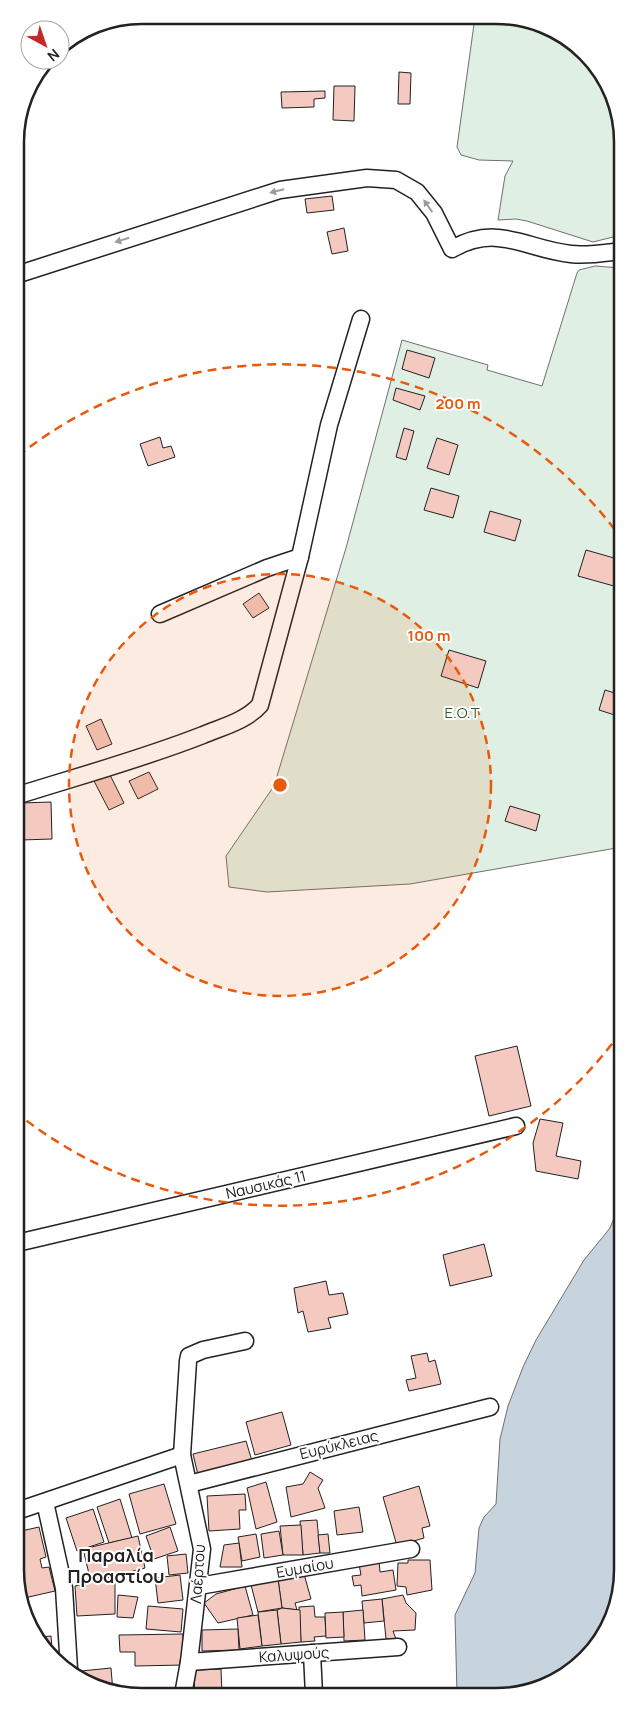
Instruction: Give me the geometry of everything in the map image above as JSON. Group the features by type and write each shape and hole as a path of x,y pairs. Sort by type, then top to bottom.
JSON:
{"street":[{"path":"24,271 280,190 367,178 396,180 416,192 434,214 452,249 470,240 488,237 518,241 569,254 614,251"},
{"path":"24,794 154,753 228,725 255,711 264,696 300,557 329,425 361,319"},
{"path":"160,614 267,568 300,557"},
{"name":"Ναυσικάς 11","path":"24,1241 516,1126"},
{"name":"Λαέρτου","path":"184,1688 202,1558 201,1537 182,1455 189,1356 202,1350 245,1341"},
{"name":"Ευρύκλειας","path":"189,1484 490,1407"},
{"path":"24,1509 182,1455"},
{"path":"45,1502 64,1588 69,1663"},
{"name":"Ευμαίου","path":"199,1586 411,1549"},
{"name":"Καλυψούς","path":"189,1662 398,1647"},
{"path":"312,1653 314,1688"}],"green space":[{"path":"474,24 519,26 534,30 562,44 580,58 590,70 608,104 614,134 614,237 593,242 527,221 516,219 498,220 505,176 513,161 479,160 461,155 457,147"},
{"name":"E.O.T","path":"595,266 614,267 614,848 410,884 267,892 229,887 226,856 274,786 346,548 402,340 488,365 487,370 542,386 579,270"}],"shaded area":[{"path":"614,1218 614,1578 610,1601 602,1622 585,1648 574,1659 555,1672 519,1686 504,1688 457,1688 455,1615 475,1573 479,1528 484,1517 496,1504 500,1439 508,1406 536,1340 584,1260 610,1228"}],"building":[{"path":"399,72 411,73 410,104 398,104"},
{"path":"334,86 355,86 354,121 333,120"},
{"path":"325,91 325,98 314,99 314,107 282,108 281,92"},
{"path":"332,196 334,210 307,213 305,199"},
{"path":"344,228 348,251 332,254 327,232"},
{"path":"407,350 435,358 429,378 402,369"},
{"path":"396,388 425,396 420,410 393,400"},
{"path":"404,428 414,431 406,460 396,457"},
{"path":"160,437 163,448 171,446 175,457 148,466 140,444"},
{"path":"437,438 458,445 449,475 427,468"},
{"path":"431,488 459,496 453,518 424,510"},
{"path":"490,511 521,520 515,541 484,532"},
{"path":"586,550 614,558 614,586 578,576"},
{"path":"259,593 269,608 253,618 243,604"},
{"path":"449,650 486,661 478,688 441,676"},
{"path":"605,690 614,693 614,715 599,710"},
{"path":"101,719 112,744 97,750 86,726"},
{"path":"149,772 158,789 138,799 129,781"},
{"path":"109,773 124,803 109,810 94,781"},
{"path":"51,802 52,839 24,840 24,803"},
{"path":"510,806 540,815 536,831 505,821"},
{"path":"517,1046 531,1106 489,1116 475,1056"},
{"path":"540,1119 563,1123 556,1156 581,1161 578,1179 536,1171 533,1143"},
{"path":"484,1244 492,1276 450,1286 443,1255"},
{"path":"326,1281 329,1295 343,1293 348,1314 328,1318 331,1328 308,1332 303,1311 298,1313 294,1288"},
{"path":"427,1353 429,1362 435,1360 441,1384 409,1391 406,1380 416,1378 411,1356"},
{"path":"282,1412 291,1445 255,1455 246,1422"},
{"path":"246,1441 252,1461 198,1475 193,1454"},
{"path":"310,1472 323,1480 318,1488 325,1508 291,1517 286,1487 303,1484"},
{"path":"266,1482 277,1522 256,1529 247,1488"},
{"path":"164,1484 176,1524 140,1534 129,1494"},
{"path":"419,1486 430,1526 422,1528 424,1538 397,1546 383,1497"},
{"path":"245,1494 246,1510 239,1510 240,1529 209,1531 207,1496"},
{"path":"120,1499 132,1538 109,1543 97,1507"},
{"path":"359,1507 363,1532 337,1535 334,1511"},
{"path":"93,1509 104,1542 77,1551 66,1518"},
{"path":"317,1520 320,1553 303,1555 300,1521"},
{"path":"301,1525 303,1555 283,1555 280,1526"},
{"path":"39,1527 46,1557 40,1559 42,1568 49,1567 55,1591 27,1597 24,1570 24,1530"},
{"path":"170,1527 178,1551 154,1559 146,1536"},
{"path":"279,1531 283,1555 264,1558 261,1534"},
{"path":"256,1534 260,1557 242,1561 238,1537"},
{"path":"328,1534 330,1553 320,1553 318,1535"},
{"path":"138,1536 145,1568 91,1582 83,1549"},
{"path":"239,1543 242,1567 220,1567 224,1545"},
{"path":"186,1554 188,1573 169,1575 167,1556"},
{"path":"408,1560 430,1560 432,1590 407,1595 406,1587 397,1586 398,1563 408,1563"},
{"path":"379,1561 380,1572 393,1570 396,1590 362,1596 361,1585 354,1586 352,1576 361,1575 359,1564"},
{"path":"304,1574 311,1599 295,1603 297,1610 282,1608 278,1579"},
{"path":"180,1575 183,1600 158,1603 155,1578"},
{"path":"115,1576 115,1614 77,1616 75,1586"},
{"path":"278,1579 282,1608 258,1612 251,1585"},
{"path":"245,1586 253,1615 218,1623 204,1603 216,1594"},
{"path":"118,1595 138,1597 133,1618 117,1617"},
{"path":"403,1595 406,1603 416,1613 415,1630 393,1631 396,1639 386,1639 382,1599"},
{"path":"382,1599 384,1621 364,1623 362,1601"},
{"path":"148,1606 183,1609 181,1632 146,1629"},
{"path":"314,1606 315,1617 325,1617 326,1636 314,1637 315,1641 301,1642 299,1607"},
{"path":"282,1608 300,1610 301,1642 281,1644 277,1610"},
{"path":"277,1610 281,1644 262,1646 258,1612"},
{"path":"363,1610 365,1640 344,1641 343,1612"},
{"path":"343,1612 344,1637 326,1638 325,1613"},
{"path":"258,1615 262,1646 240,1649 237,1618"},
{"path":"238,1629 239,1650 202,1651 202,1630"},
{"path":"183,1634 184,1665 135,1666 135,1652 120,1652 119,1635"},
{"path":"51,1636 52,1646 44,1637"},
{"path":"111,1668 112,1684 97,1679 81,1671"},
{"path":"221,1669 222,1688 194,1688 195,1670"}],"district":[{"name":"Παραλία Προαστίου","path":"116,1566"}]}
